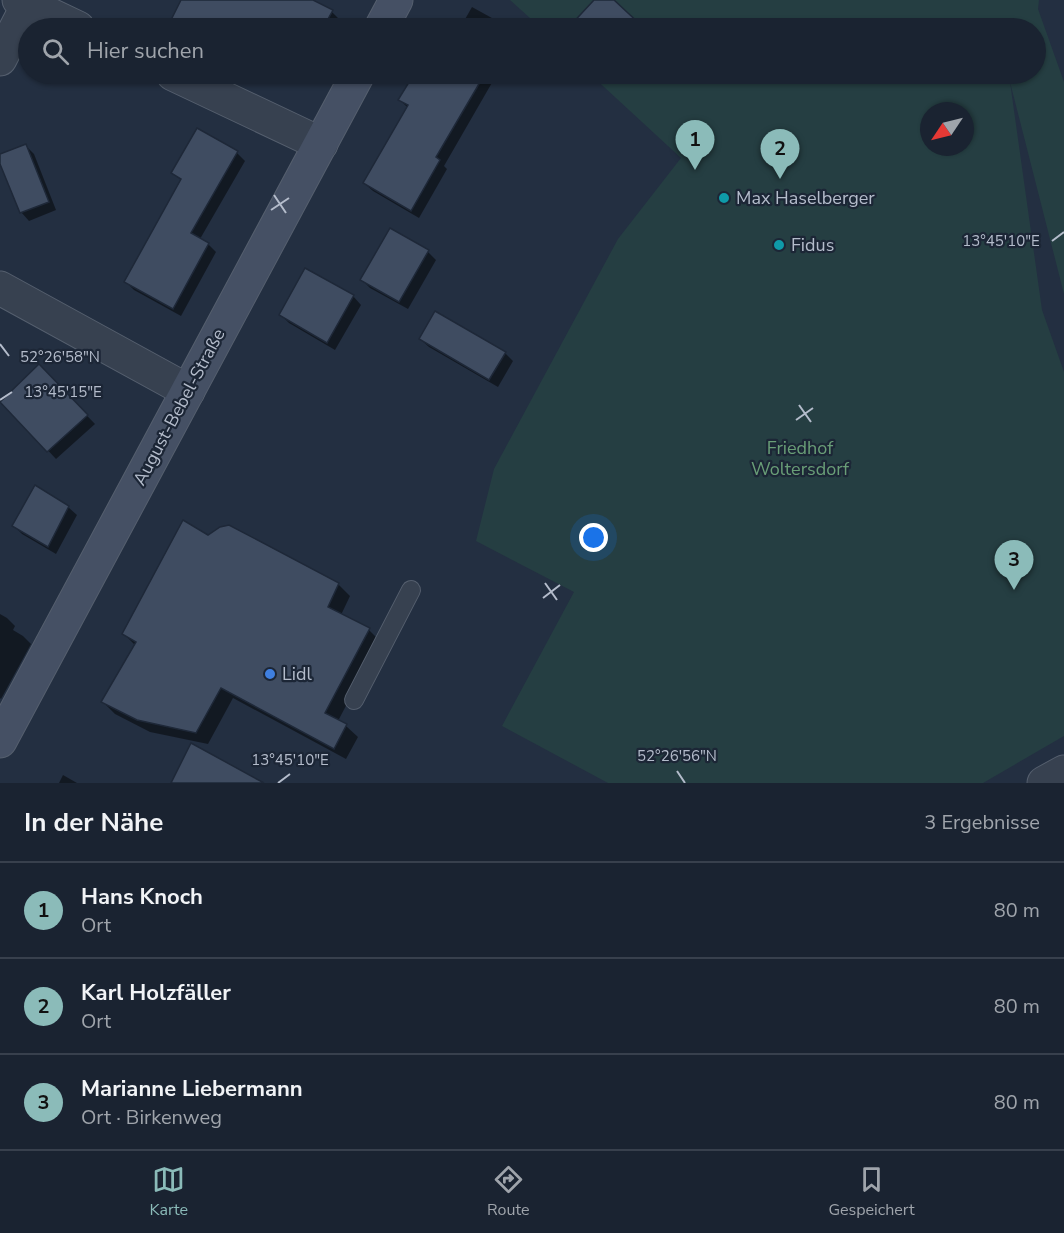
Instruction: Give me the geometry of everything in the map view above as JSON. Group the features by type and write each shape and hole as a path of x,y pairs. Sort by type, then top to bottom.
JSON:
{"street":[{"path":"386,18 396,0"},
{"path":"0,59 23,2 57,18"},
{"path":"194,84 321,144"},
{"name":"August-Bebel-Straße","path":"0,741 353,84"},
{"path":"0,288 188,391"},
{"path":"1044,783 1064,772"}],"lane":[{"path":"354,700 411,590"}],"green space":[{"name":"Friedhof Woltersdorf","path":"510,0 1039,0 1038,9 1041,18 530,18"},
{"name":"Friedhof Woltersdorf","path":"1046,31 1064,82 1064,294 1011,84 1046,84"},
{"name":"Friedhof Woltersdorf","path":"601,84 1010,84 1042,310 1064,372 1064,736 983,783 608,783 502,726 574,592 476,541 494,469 618,239 681,158"}],"building":[{"path":"181,0 313,0 333,10 329,18 172,18"},
{"path":"594,0 614,0 633,18 577,18"},
{"path":"408,84 479,84 436,157 440,160 411,211 363,183 408,105 398,100"},
{"path":"197,128 238,151 191,233 209,243 173,309 124,282 181,179 171,173"},
{"path":"26,144 49,202 20,213 0,164 0,154"},
{"path":"390,228 429,250 399,302 360,280"},
{"path":"305,268 354,295 327,343 279,315"},
{"path":"435,311 506,352 489,380 419,339"},
{"path":"39,364 88,415 47,452 0,402"},
{"path":"35,485 69,506 48,547 12,526"},
{"name":"Lidl","path":"183,520 208,535 220,527 229,525 339,583 328,607 370,628 325,713 347,724 334,749 221,688 196,733 137,720 101,702 136,642 122,634"},
{"path":"191,743 264,783 171,783"}],"place":[{"name":"Hans Knoch","path":"695,170"},
{"name":"Karl Holzfäller","path":"780,179"},
{"name":"Max Haselberger","path":"724,198"},
{"name":"Fidus","path":"779,245"},
{"name":"Marianne Liebermann","path":"1014,590"},
{"name":"Lidl","path":"270,674"}]}
